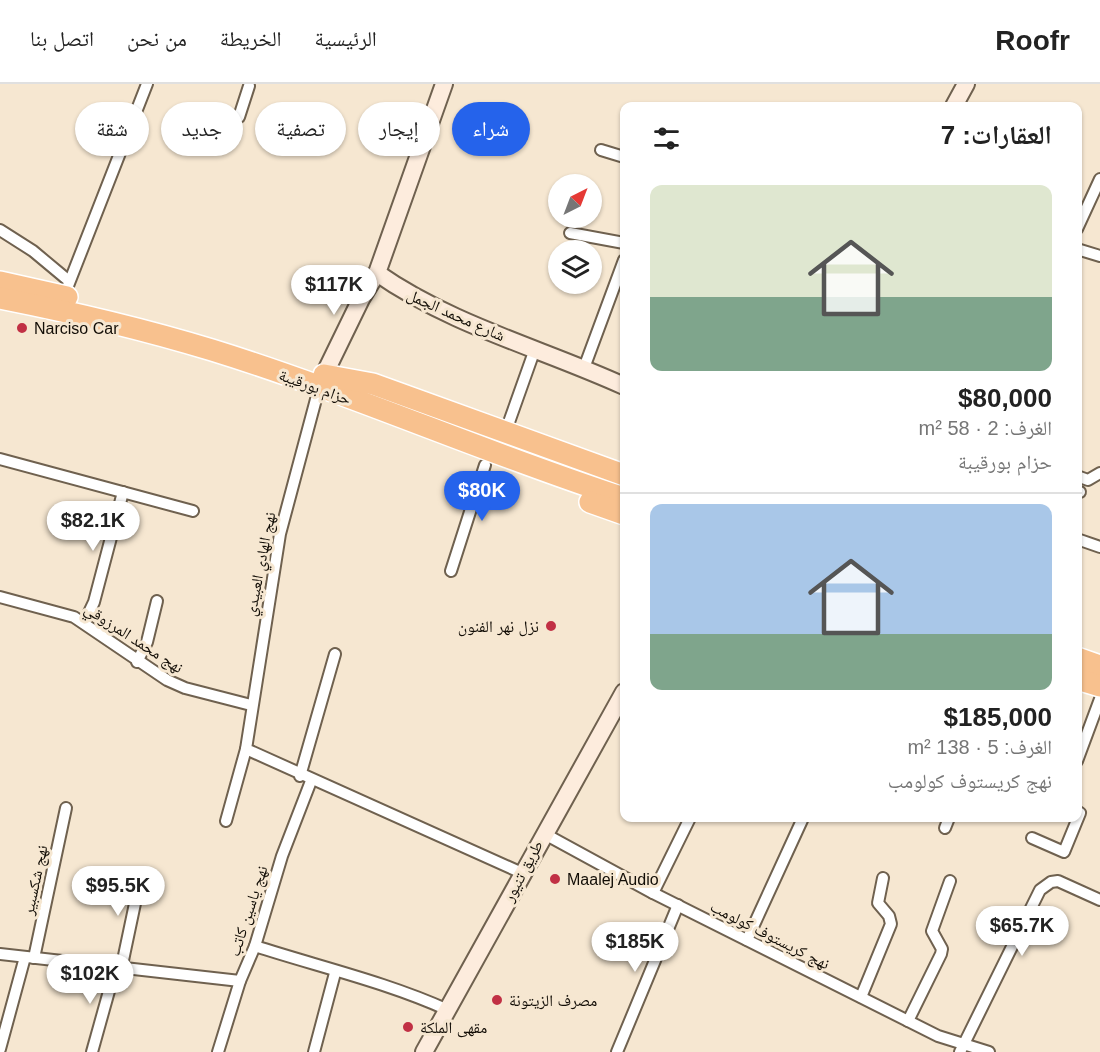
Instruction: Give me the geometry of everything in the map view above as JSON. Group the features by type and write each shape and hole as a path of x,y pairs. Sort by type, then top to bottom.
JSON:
{"highway":[{"name":"حزام بورقيبة","path":"0,282 66,288 177,326 531,460 620,496"},
{"name":"حزام بورقيبة","path":"0,298 164,336 322,381"},
{"path":"322,381 374,421 485,465 620,513"},
{"path":"322,381 373,384 620,474"},
{"name":"حزام بورقيبة","path":"531,460 620,482"},
{"path":"1082,660 1100,666"},
{"path":"1082,667 1100,672"},
{"path":"1082,681 1100,686"},
{"path":"1082,692 1098,706"}],"street":[{"path":"0,230 33,252 66,288 147,84"},
{"path":"322,381 377,273 444,84"},
{"path":"956,102 966,84"},
{"path":"243,105 249,86"},
{"path":"601,150 620,156"},
{"path":"1082,218 1100,179"},
{"path":"570,233 620,242"},
{"path":"1082,251 1100,256"},
{"path":"584,368 620,271"},
{"name":"شارع محمد الجمل","path":"377,273 401,290 465,320 620,384"},
{"path":"508,425 535,349"},
{"name":"نهج الهادي العبيدي","path":"226,821 246,749 251,705 280,534 322,381"},
{"path":"0,459 193,511"},
{"path":"451,571 485,465"},
{"path":"1082,478 1088,480 1100,473"},
{"path":"84,623 94,602 123,492"},
{"path":"1082,541 1100,547"},
{"name":"نهج محمد المرزوقي","path":"0,597 63,613 84,623 137,662 184,688 251,705"},
{"path":"137,662 147,642 157,602"},
{"path":"300,776 335,654"},
{"name":"طريق تنيور","path":"424,1052 543,833 620,699"},
{"path":"1082,748 1100,699"},
{"path":"246,749 311,781 522,873"},
{"name":"نهج ياسين كاتب","path":"218,1052 240,981 255,946 282,856 311,781"},
{"name":"نهج شكسبير","path":"0,1048 30,957 66,808"},
{"path":"653,893 688,822"},
{"path":"747,940 801,822"},
{"path":"1032,838 1064,852 1076,822"},
{"name":"نهج كريستوف كولومب","path":"543,833 653,893 962,1048 989,1052"},
{"path":"92,1052 119,966 141,875"},
{"path":"861,997 891,924 889,916 878,903 878,891 883,878"},
{"path":"908,1021 941,954 942,949 932,931 950,881"},
{"path":"962,1048 1040,890 1051,882 1058,881 1100,900"},
{"path":"617,1052 678,905"},
{"path":"255,946 335,972 404,990 448,1010"},
{"path":"0,954 240,981"},
{"path":"314,1052 335,972"}],"place":[{"name":"Narciso Car","path":"22,328"},
{"name":"نزل نهر الفنون","path":"551,626"},
{"name":"Maalej Audio","path":"555,879"},
{"name":"مصرف الزيتونة","path":"497,1000"},
{"name":"مقهى الملكة","path":"408,1027"}]}
